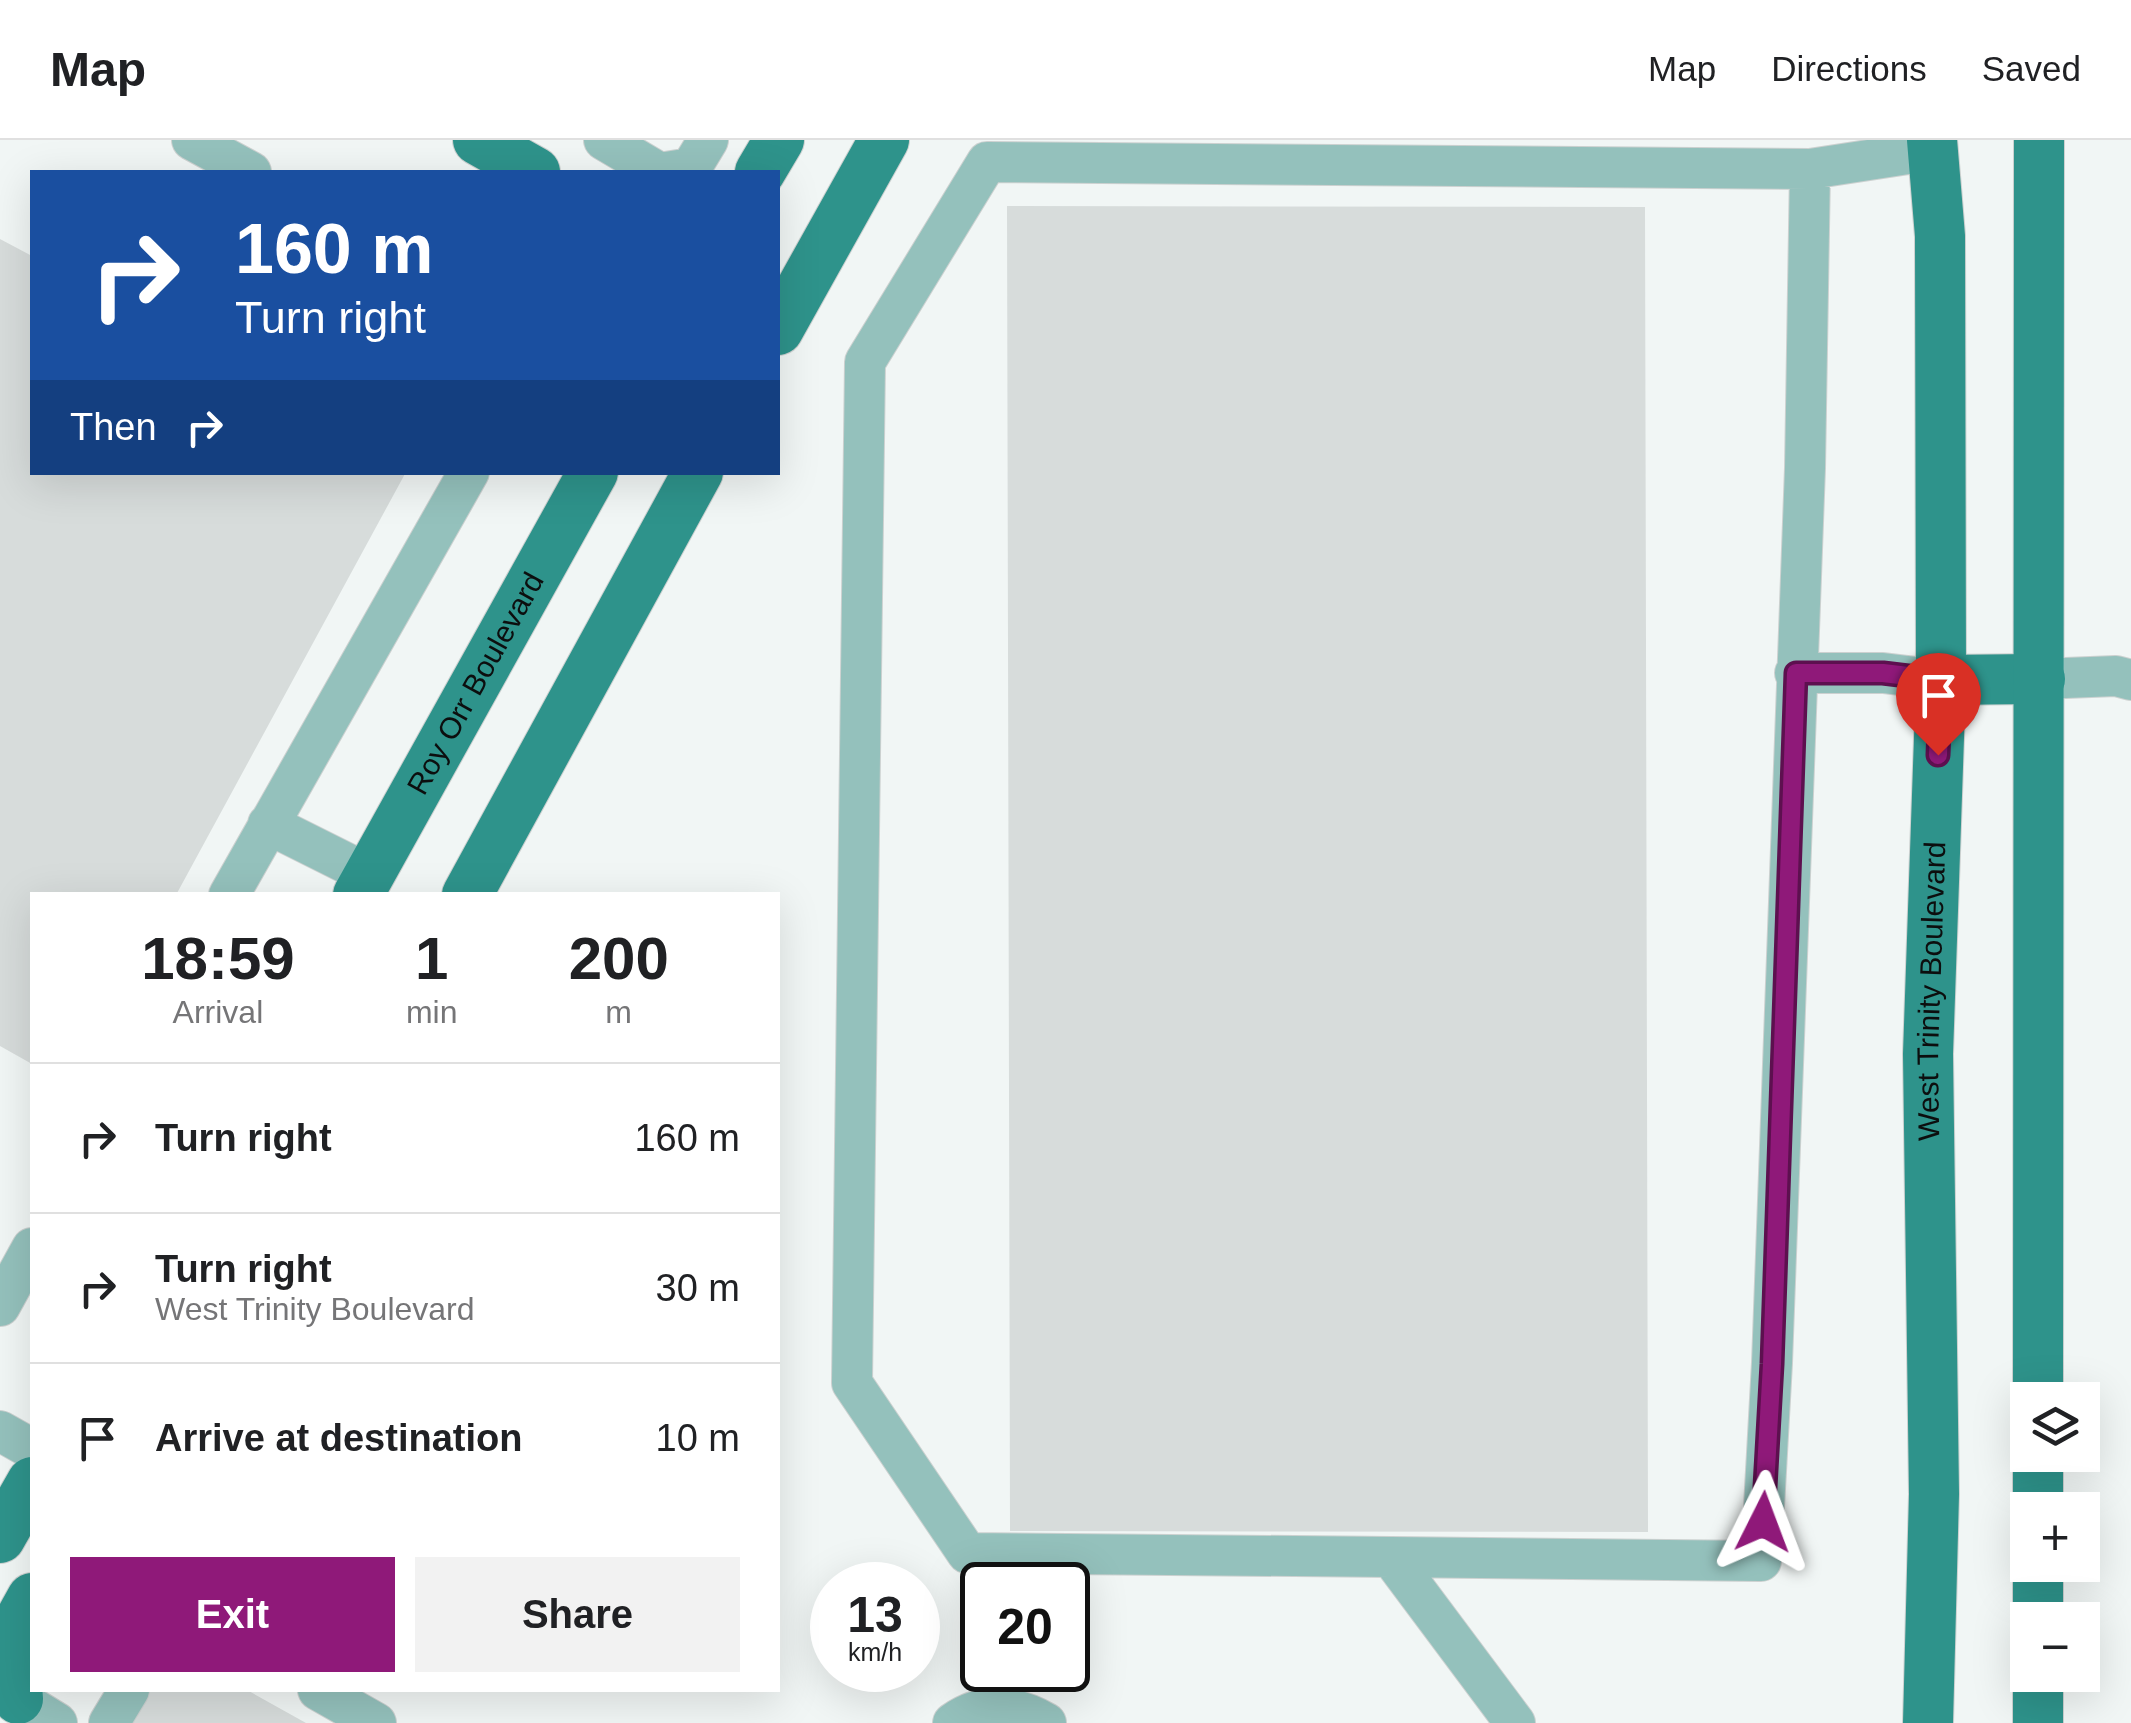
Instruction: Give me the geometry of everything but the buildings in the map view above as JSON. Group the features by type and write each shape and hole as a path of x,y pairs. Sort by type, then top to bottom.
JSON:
{"main road":[{"path":"761,170 779,140"},
{"path":"781,318 884,140"},
{"path":"2038,1382 2039,140"},
{"name":"West Trinity Boulevard","path":"1928,1723 1934,1494 1928,1054 1941,680 1940,236 1933,145"},
{"name":"Roy Orr Boulevard","path":"364,885 590,475"},
{"path":"469,892 696,475"},
{"path":"1941,680 2040,679"},
{"path":"0,1538 30,1486"},
{"path":"28,1705 13,1632 30,1602"},
{"path":"2038,1692 2038,1723"}],"lane":[{"path":"192,140 246,170"},
{"path":"604,140 655,170"},
{"path":"678,170 691,168 708,140"},
{"path":"1810,169 1805,468 1772,1364 1761,1561 967,1553 852,1383 866,362 987,162 1810,169 1933,145"},
{"path":"231,892 467,475"},
{"path":"1796,673 1883,673 1941,680"},
{"path":"2040,679 2116,676 2131,680"},
{"path":"268,824 364,885"},
{"path":"0,1306 19,1251"},
{"path":"0,1431 30,1449"},
{"path":"1390,1557 1516,1723"},
{"path":"109,1723 128,1692"},
{"path":"322,1692 376,1723"},
{"path":"953,1723 970,1711 1021,1708 1046,1723"}],"route":[{"path":"1763,1522 1796,673 1883,673 1941,680 1938,755"}]}
